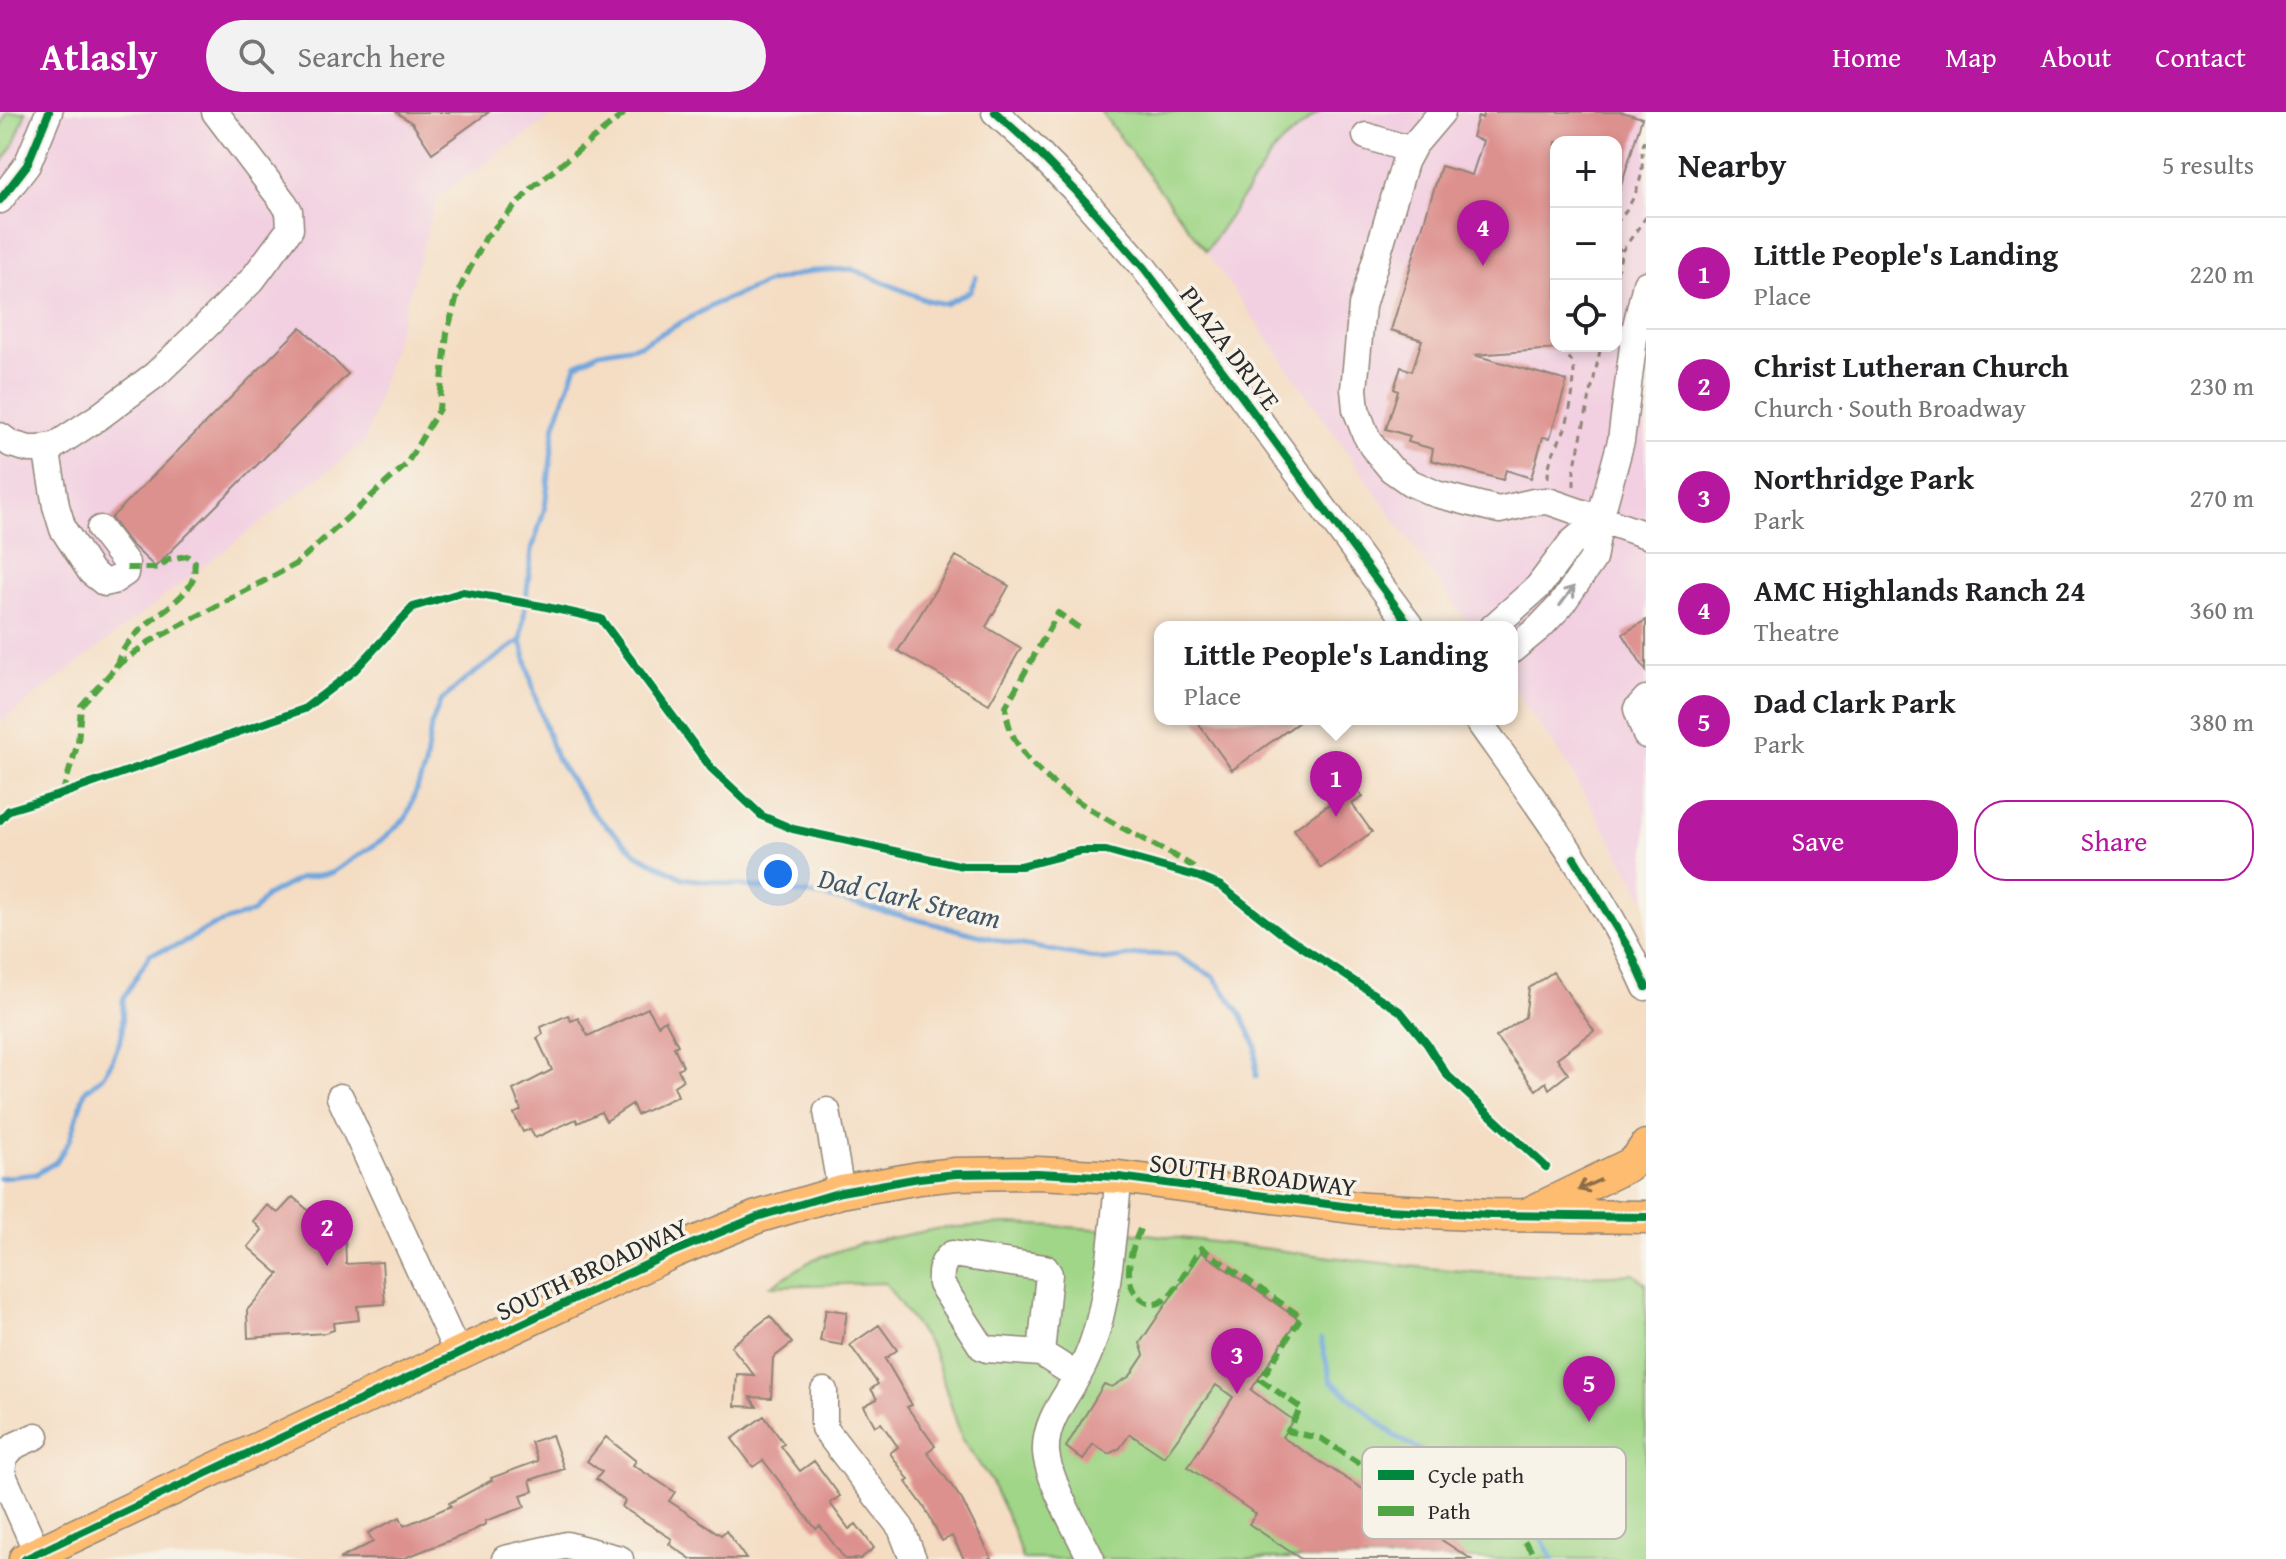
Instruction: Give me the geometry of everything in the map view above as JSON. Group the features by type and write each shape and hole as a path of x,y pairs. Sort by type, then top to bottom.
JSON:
{"main road":[{"path":"1525,1215 1627,1166 1637,1159 1646,1146"},
{"name":"SOUTH BROADWAY","path":"34,1557 675,1251 757,1217 841,1192 956,1174 1037,1173 1119,1177 1366,1209 1646,1217"}],"street":[{"path":"0,200 27,165 49,112"},
{"path":"0,436 11,444 29,449 56,445 100,416 155,375 252,280 290,229 289,211 284,203 215,112"},
{"name":"PLAZA DRIVE","path":"995,112 1077,192 1144,268 1407,621"},
{"path":"1442,112 1405,162 1362,306 1354,389 1356,409 1365,433 1391,469 1411,483 1436,494 1499,510 1548,501 1646,535"},
{"path":"1366,136 1411,150"},
{"path":"1518,645 1561,605 1593,559 1600,519 1621,441 1635,330 1646,284"},
{"path":"46,447 63,529 91,572 105,583 125,573 126,563 100,529"},
{"path":"1500,621 1538,587 1571,543 1600,519"},
{"path":"1646,699 1637,709 1646,735"},
{"path":"1481,725 1565,843 1629,949 1646,987"},
{"path":"340,1097 458,1354"},
{"path":"827,1111 841,1192"},
{"path":"1091,1559 1052,1477 1046,1456 1049,1429 1085,1363 1096,1333 1104,1296 1119,1177"},
{"path":"1041,1353 1049,1274 1045,1268 952,1254 943,1262 941,1284 982,1347 1041,1353 1077,1376"},
{"path":"824,1391 824,1428 901,1528 913,1559"},
{"path":"34,1557 2,1473 4,1456 16,1445 36,1436"},
{"path":"505,1559 567,1545 620,1559"}],"path":[{"path":"1622,217 1629,209 1644,172 1642,145 1646,138"},
{"path":"1622,251 1646,217"},
{"path":"1549,485 1548,464 1565,429 1574,381 1573,363 1563,352"},
{"path":"1564,506 1574,486 1574,470 1600,352"}],"shaded area":[{"path":"0,112 557,112 437,198 365,442 0,723"},
{"path":"1319,112 1646,112 1646,901 1567,764 1518,695 1518,621 1466,621 1206,251 1276,148"}],"green space":[{"path":"7,112 26,112 13,146 0,166 0,129"},
{"path":"1101,112 1319,112 1276,148 1206,251"},
{"path":"1008,1224 1087,1228 1477,1272 1555,1276 1634,1274 1646,1284 1646,1559 1022,1559 1014,1532 991,1481 962,1439 933,1350 885,1283 771,1286 814,1259 859,1244 941,1228"}],"building":[{"path":"396,112 489,112 432,153 412,123"},
{"path":"1484,112 1622,112 1642,118 1622,182 1622,136 1550,136 1550,349 1474,355 1567,381 1550,438 1543,437 1531,478 1506,470 1503,480 1431,460 1433,449 1408,442 1410,436 1386,429 1398,391 1394,389 1401,367 1412,371 1422,340 1391,330 1441,166 1472,175 1483,141 1472,137 1478,116 1482,118"},
{"path":"301,327 348,374 155,567 131,544 111,518"},
{"path":"956,556 1009,586 986,627 1021,648 989,704 898,651"},
{"path":"1646,620 1646,671 1623,634"},
{"path":"1199,725 1295,725 1232,770"},
{"path":"1355,786 1363,797 1352,804 1372,832 1321,868 1294,829"},
{"path":"1553,972 1594,1031 1557,1058 1568,1074 1549,1089 1546,1082 1536,1090 1496,1037 1525,1017 1529,988"},
{"path":"648,1008 658,1025 665,1020 678,1045 674,1047 683,1066 678,1069 683,1080 674,1086 678,1096 637,1115 632,1104 606,1121 601,1112 578,1123 576,1119 535,1138 530,1129 523,1132 514,1114 521,1110 513,1090 552,1070 537,1038 543,1034 541,1027 568,1015 571,1021 578,1018 588,1036"},
{"path":"293,1197 318,1219 320,1237 345,1235 346,1264 382,1262 385,1304 357,1306 359,1320 333,1323 334,1330 325,1333 248,1338 247,1310 279,1274 248,1247 262,1230 253,1221 267,1205 278,1213"},
{"path":"1201,1252 1298,1319 1251,1390 1293,1420 1282,1437 1362,1489 1362,1539 1440,1539 1471,1559 1301,1559 1249,1524 1256,1514 1188,1467 1233,1397 1216,1385 1164,1457 1130,1434 1120,1448 1109,1454 1093,1444 1083,1460 1066,1447 1104,1384 1112,1387 1130,1376 1144,1355 1140,1343"},
{"path":"826,1309 847,1312 842,1345 820,1341"},
{"path":"770,1316 792,1343 773,1358 771,1398 750,1397 757,1407 735,1406 737,1374 754,1375 731,1346"},
{"path":"879,1325 897,1350 885,1359 912,1405 907,1407 935,1446 927,1452 962,1500 992,1559 964,1559 952,1536 942,1541 925,1508 906,1482 909,1480 890,1453 898,1447 881,1423 875,1426 864,1406 877,1399 871,1389 878,1384 850,1345"},
{"path":"764,1416 800,1471 814,1461 840,1496 830,1503 849,1529 856,1524 874,1548 860,1559 845,1559 820,1526 816,1529 763,1460 753,1467 732,1439"},
{"path":"552,1435 564,1469 530,1480 533,1491 521,1495 525,1507 485,1521 486,1524 466,1534 402,1559 339,1559 373,1542 368,1533 400,1517 404,1526 451,1506 449,1503 491,1478 538,1461 531,1442"},
{"path":"606,1437 636,1461 633,1465 675,1492 669,1501 721,1535 726,1531 746,1559 691,1559 669,1544 672,1539 622,1507 625,1501 596,1479 602,1472 587,1461"}],"waterway":[{"path":"0,1178 36,1174 56,1162 70,1140 85,1091 102,1077 111,1063 122,1035 123,999 150,954 179,945 212,926 253,912 266,896 300,878 331,873 381,841 406,818 425,767 431,726 440,702 466,679 521,640 532,550 545,507 555,424 576,365 599,352 640,345 717,303 769,282 812,271 852,269 926,300 945,304 970,291 976,277"},
{"name":"Dad Clark Stream","path":"521,640 556,758 594,814 637,854 683,878 823,896 1006,942 1105,960 1144,954 1175,955 1214,977 1241,1014 1256,1046 1256,1076"},
{"name":"Dad Clark Stream","path":"1321,1340 1331,1381 1395,1436 1414,1447"},
{"name":"Dad Clark Stream","path":"1542,1539 1553,1559"}],"marked path":[{"path":"62,794 78,743 81,706 116,667 149,642 296,564 406,465 439,409 447,333 458,292 486,237 533,187 626,112"},
{"path":"116,667 132,638 189,586 195,562 187,556 169,559 158,568 126,568"},
{"path":"1079,628 1058,613 1006,706 1012,734 1028,759 1052,782 1112,822 1197,869"},
{"path":"1140,1229 1131,1256 1129,1275 1135,1292 1146,1303 1158,1303 1169,1296 1201,1248 1301,1317 1261,1380 1301,1408 1288,1431 1322,1439 1362,1465"},
{"path":"1523,1539 1537,1559"}],"cycle path":[{"path":"0,200 27,165 49,112"},
{"path":"995,112 1077,192 1144,268 1407,621"},
{"path":"0,820 9,810 304,709 355,670 413,607 463,592 601,619 711,768 762,816 793,829 963,866 1021,866 1080,851 1106,851 1221,886 1281,933 1401,1012 1447,1075 1546,1167"},
{"path":"1574,858 1629,949 1646,987"},
{"path":"25,1559 675,1251 757,1217 841,1192 956,1174 1037,1173 1119,1177 1366,1209 1646,1217"}],"place":[{"name":"AMC Highlands Ranch 24","path":"1483,266"},
{"name":"Little People's Landing","path":"1336,817"},
{"name":"Christ Lutheran Church","path":"327,1266"},
{"name":"Northridge Park","path":"1237,1394"},
{"name":"Dad Clark Park","path":"1589,1422"}]}
